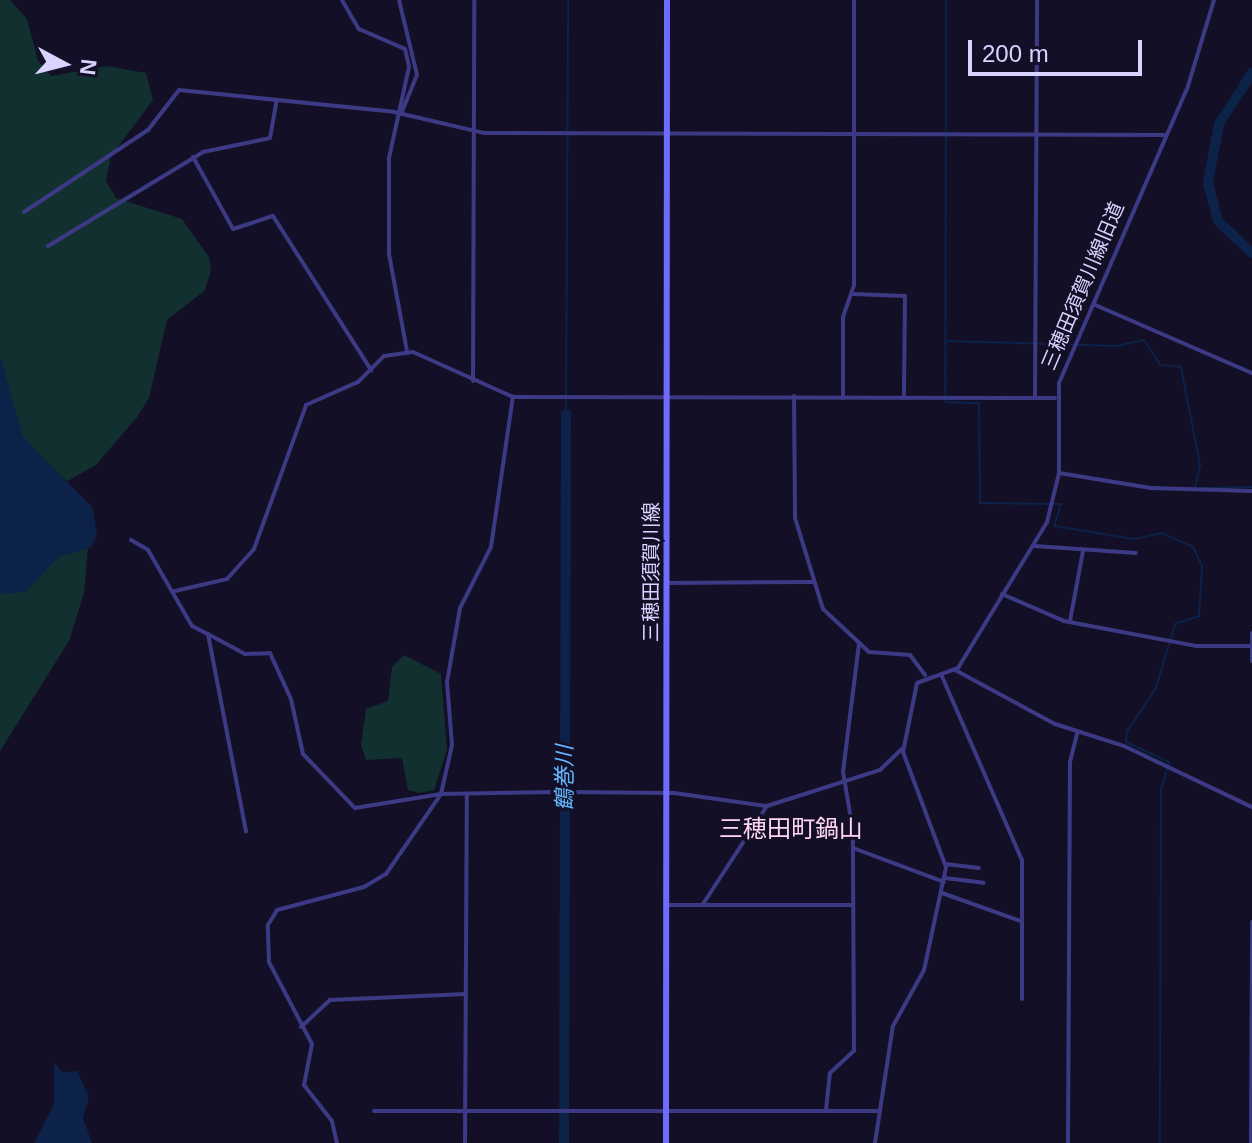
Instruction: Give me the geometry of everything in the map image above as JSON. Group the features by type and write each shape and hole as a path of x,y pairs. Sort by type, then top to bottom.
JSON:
{"main road":[{"name":"三穂田須賀川線","path":"666,1143 667,0"}],"street":[{"path":"342,0 359,29 405,49 409,80 394,112 389,254 407,351"},
{"path":"399,0 417,75 401,114"},
{"path":"473,381 474,0"},
{"path":"843,398 843,317 853,294 854,0"},
{"path":"1035,397 1037,0"},
{"name":"三穂田須賀川線旧道","path":"955,670 1033,547 1059,473 1055,398 1164,135 1214,0"},
{"path":"24,212 148,130 178,90 394,112 473,132 1164,135"},
{"path":"48,246 193,157 270,138 277,100"},
{"path":"193,157 233,229 273,216 371,370"},
{"path":"853,294 905,296 904,398"},
{"path":"1093,304 1252,373"},
{"path":"175,591 227,579 254,549 306,405 371,370 382,357 407,351 513,397 1055,398"},
{"path":"794,396 795,518 812,582 826,614 874,654 910,655 925,675"},
{"path":"337,1143 332,1121 304,1085 312,1046 269,962 271,916 376,882 441,794 452,745 447,682 460,608 491,547 513,397"},
{"path":"1059,473 1151,488 1252,491"},
{"path":"131,540 148,550 175,591 192,626 245,654 270,653 291,699 303,754 355,808 441,794 560,792 668,794 767,806 883,768 903,749"},
{"path":"1033,547 1136,553"},
{"path":"1070,621 1083,551"},
{"path":"667,583 812,582"},
{"path":"1002,594 1070,621 1196,646 1252,646"},
{"path":"1252,633 1252,661"},
{"path":"208,634 246,831"},
{"path":"826,1110 830,1073 854,1051 853,848 844,781 859,643"},
{"path":"875,1143 893,1026 922,976 946,864 903,749 917,683 925,675 955,670 1077,733 1124,746 1252,807"},
{"path":"941,674 1022,860 1022,999"},
{"path":"1068,1143 1070,762 1077,733"},
{"path":"465,1143 467,794"},
{"path":"703,905 767,806"},
{"path":"853,848 944,880 984,883"},
{"path":"946,864 979,868"},
{"path":"942,893 1020,921"},
{"path":"667,905 853,905"},
{"path":"1251,1143 1252,922"},
{"path":"301,1027 330,1000 466,994"},
{"path":"374,1111 879,1111"}],"green space":[{"path":"0,0 10,0 27,19 38,61 51,76 107,66 146,73 153,100 111,156 106,181 116,198 182,219 209,257 211,272 204,291 167,320 149,398 137,417 96,465 64,483 89,535 84,593 69,641 0,751"},
{"path":"404,655 441,674 447,750 434,790 419,793 408,790 402,758 366,760 361,745 366,709 388,701 392,667"}],"water":[{"path":"0,356 23,437 93,508 97,535 91,547 59,557 25,592 0,594"},
{"path":"54,1062 62,1072 77,1071 89,1097 83,1118 92,1143 34,1143 54,1104"}],"waterway":[{"path":"566,414 568,0"},
{"path":"946,0 945,402 979,403 980,503 1061,504 1054,526 1134,539 1162,533 1193,547 1202,566 1199,616 1175,624 1156,688 1127,731 1126,742 1169,762 1161,790 1160,1143"},
{"path":"1252,73 1219,124 1208,183 1218,221 1252,253"},
{"path":"947,341 1116,346 1144,340 1160,365 1181,367 1200,465 1195,487"},
{"name":"鶴巻川","path":"564,1143 566,414"},
{"path":"1200,488 1252,487"}],"district":[{"name":"三穂田町鍋山","path":"791,829"}]}
